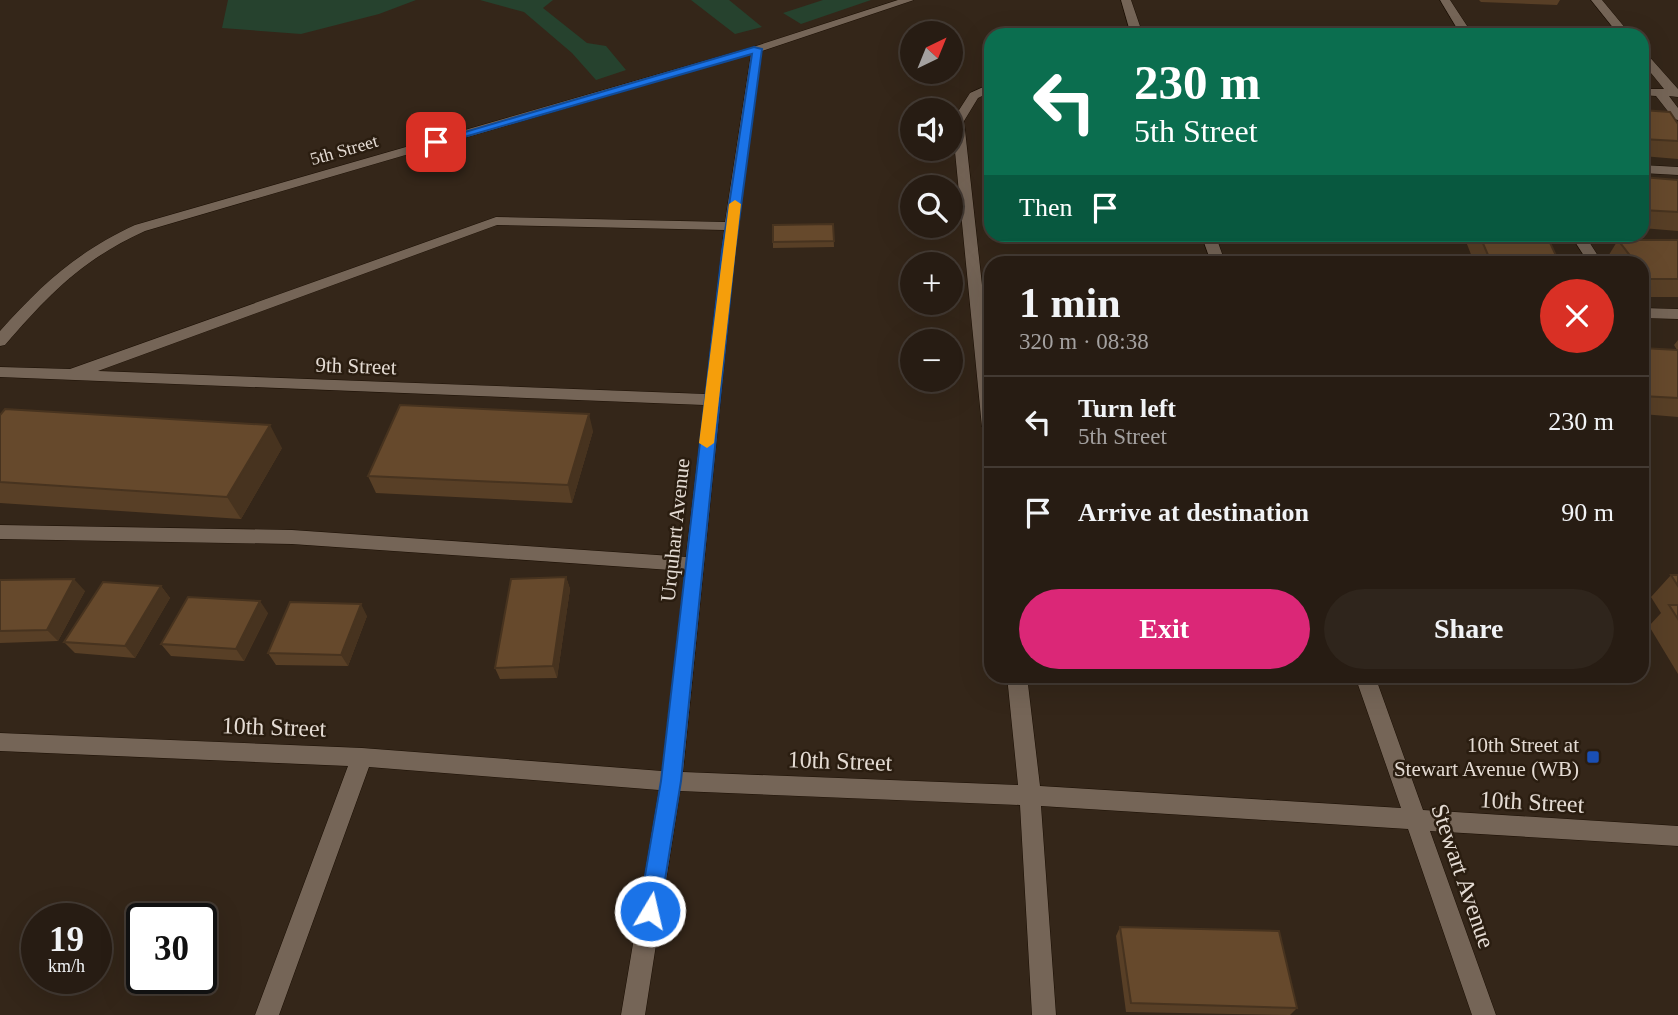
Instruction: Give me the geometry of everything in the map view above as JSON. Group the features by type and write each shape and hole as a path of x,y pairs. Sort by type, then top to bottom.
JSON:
{"street":[{"name":"5th Street","path":"0,341 68,266 111,240 169,218 757,49 909,0"},
{"path":"1126,0 1134,28"},
{"path":"1446,0 1463,28"},
{"path":"1595,0 1619,28"},
{"name":"Urquhart Avenue","path":"633,1015 671,781 711,400 757,49"},
{"path":"1649,63 1676,93"},
{"path":"984,91 974,96 958,121 984,370"},
{"path":"1649,92 1676,93"},
{"path":"1659,92 1678,116"},
{"path":"1649,169 1678,171"},
{"path":"66,376 496,221 732,226"},
{"path":"1649,313 1678,314"},
{"name":"9th Street","path":"0,372 711,400"},
{"path":"0,532 292,537 676,562 694,566"},
{"path":"1018,683 1030,795 1044,1015"},
{"name":"Stewart Avenue","path":"1367,683 1485,1015"},
{"name":"10th Street","path":"0,742 362,757 671,781 1030,795 1678,836"},
{"path":"267,1015 362,757"}],"green space":[{"path":"228,0 416,0 379,14 301,34 222,28"},
{"path":"480,0 553,0 543,8 587,43 606,46 626,70 596,80 572,53 524,12"},
{"path":"691,0 729,0 762,27 735,34"},
{"path":"823,0 871,0 801,24 783,13"}],"building":[{"path":"1649,110 1670,112 1678,124 1678,141 1649,139"},
{"path":"1649,178 1678,180 1678,212 1649,210"},
{"path":"833,224 834,241 773,242 773,225"},
{"path":"1678,240 1678,279 1649,279 1649,256 1630,256 1620,242"},
{"path":"1482,242 1550,242 1556,256 1488,256"},
{"path":"1649,348 1678,350 1678,398 1649,396"},
{"path":"400,405 589,414 568,485 368,476"},
{"path":"5,409 270,425 227,497 0,482 0,415"},
{"path":"1671,575 1678,575 1678,586"},
{"path":"566,577 553,666 495,668 511,579"},
{"path":"74,579 47,630 0,631 0,580"},
{"path":"103,582 161,586 125,646 64,642"},
{"path":"188,597 260,601 236,649 161,644"},
{"path":"290,602 361,604 341,655 268,653"},
{"path":"1669,605 1678,605 1678,619"},
{"path":"1120,927 1279,931 1297,1008 1131,1003"}],"slow traffic":[{"path":"707,443 735,204"}],"place":[{"name":"10th Street at Stewart Avenue (WB)","path":"1593,757"}],"route":[{"path":"436,142 757,49 711,400 671,781 650,911"}]}
